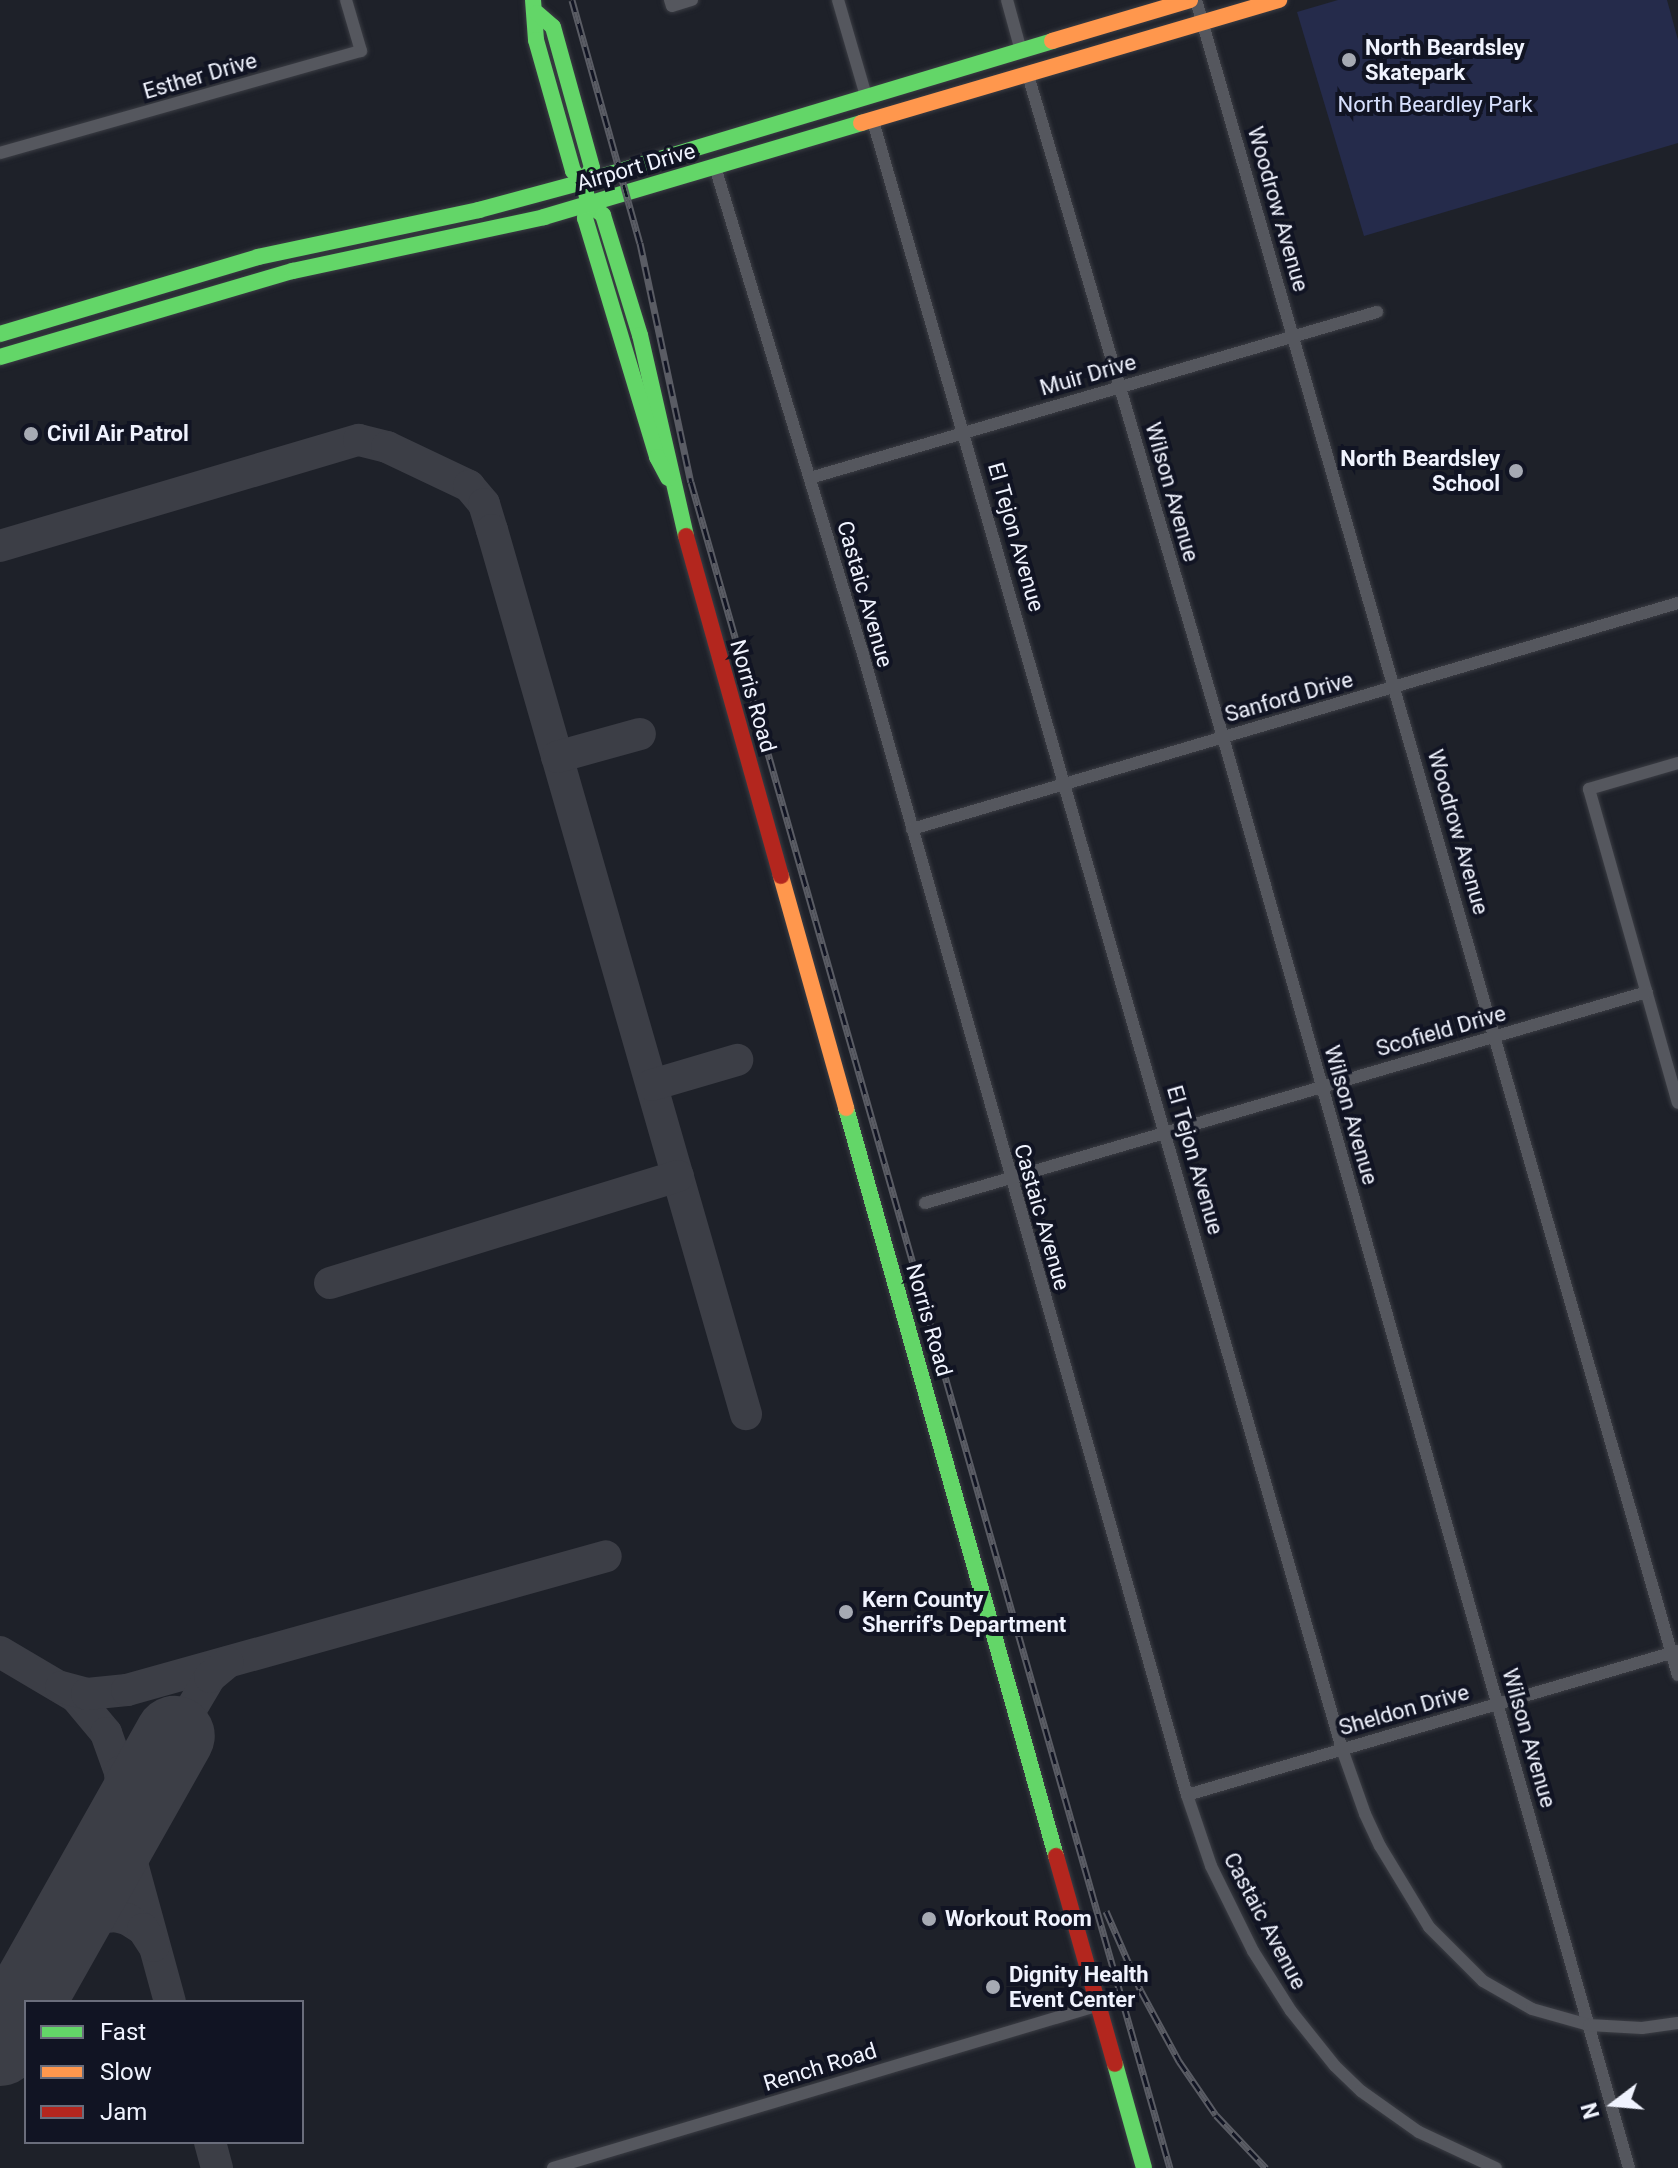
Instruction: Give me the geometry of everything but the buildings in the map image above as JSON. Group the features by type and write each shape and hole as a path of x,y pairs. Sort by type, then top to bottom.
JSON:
{"main road":[{"name":"Airport Drive","path":"0,334 258,257 479,210 583,182 1193,0"},
{"name":"Airport Drive","path":"0,357 293,271 481,233 589,204 1279,0"},
{"name":"Norris Road","path":"535,6 536,40 573,171 583,182 589,204 585,218 657,457 671,483 1144,2168"}],"street":[{"name":"Esther Drive","path":"0,153 361,51 346,0"},
{"path":"671,3 692,0"},
{"path":"838,0 866,96"},
{"path":"1007,0 1021,51"},
{"name":"Woodrow Avenue","path":"1193,0 1294,335 1675,1652 1678,1675"},
{"name":"Wilson Avenue","path":"1028,75 1223,737 1629,2168"},
{"name":"El Tejon Avenue","path":"873,121 1067,783 1342,1749 1380,1846 1445,1947 1483,1981 1508,1997 1556,2018 1589,2025 1642,2028 1678,2023"},
{"name":"Castaic Avenue","path":"715,167 912,829 1187,1795 1231,1909 1253,1951 1312,2040 1353,2083 1389,2113 1450,2149 1496,2168"},
{"name":"Muir Drive","path":"810,478 1377,312"},
{"name":"Sanford Drive","path":"912,829 1678,603"},
{"path":"1678,763 1589,789 1678,1103"},
{"name":"Scofield Drive","path":"925,1203 1647,992"},
{"name":"Sheldon Drive","path":"1187,1795 1675,1652"},
{"name":"Rench Road","path":"553,2168 1099,2005"}],"green space":[{"name":"North Beardley Park","path":"1338,0 1667,0 1678,40 1678,143 1364,236 1297,12"}],"taxiway":[{"path":"0,546 359,440 387,447 469,486 484,504 492,530 746,1414"},
{"path":"557,757 640,734"},
{"path":"652,1085 737,1060"},
{"path":"330,1283 678,1176"},
{"path":"61,1687 87,1694 127,1690 606,1556"},
{"path":"0,1652 76,1697 106,1733 120,1772 124,1834 169,2000"},
{"path":"175,1736 210,1677 228,1662"},
{"path":"60,1934 112,1840 120,1812"},
{"path":"27,2000 63,1939 88,1919 115,1916 127,1919 143,1929 154,1946"},
{"path":"4,2042 24,2006"},
{"path":"211,2144 217,2168"}],"runway":[{"path":"26,2000 175,1736"},
{"path":"0,2046 24,2003"}],"railway":[{"path":"572,0 640,243 691,482 1170,2168"},
{"path":"1106,1911 1141,1991 1179,2061 1216,2115 1266,2168"}],"traffic: fast":[{"path":"533,0 536,40 573,171 583,182 589,204 603,215 640,335 686,536"},
{"path":"537,13 553,27 592,168 583,182"},
{"path":"0,334 258,257 479,210 583,182 1052,41"},
{"path":"0,357 293,271 544,217 861,123"},
{"path":"589,204 585,218 657,457 668,478"},
{"path":"846,1108 1056,1856"},
{"path":"1115,2064 1144,2168"}],"traffic: slow":[{"path":"1052,41 1190,0"},
{"path":"861,123 1279,0"},
{"path":"781,876 846,1108"}],"traffic: jam":[{"path":"686,536 781,876"},
{"path":"1056,1856 1115,2064"}],"place":[{"name":"North Beardsley Skatepark","path":"1349,60"},
{"name":"Civil Air Patrol","path":"31,434"},
{"name":"North Beardsley School","path":"1516,471"},
{"name":"Kern County Sherrif's Department","path":"846,1612"},
{"name":"Workout Room","path":"929,1919"},
{"name":"Dignity Health Event Center","path":"993,1987"}]}
